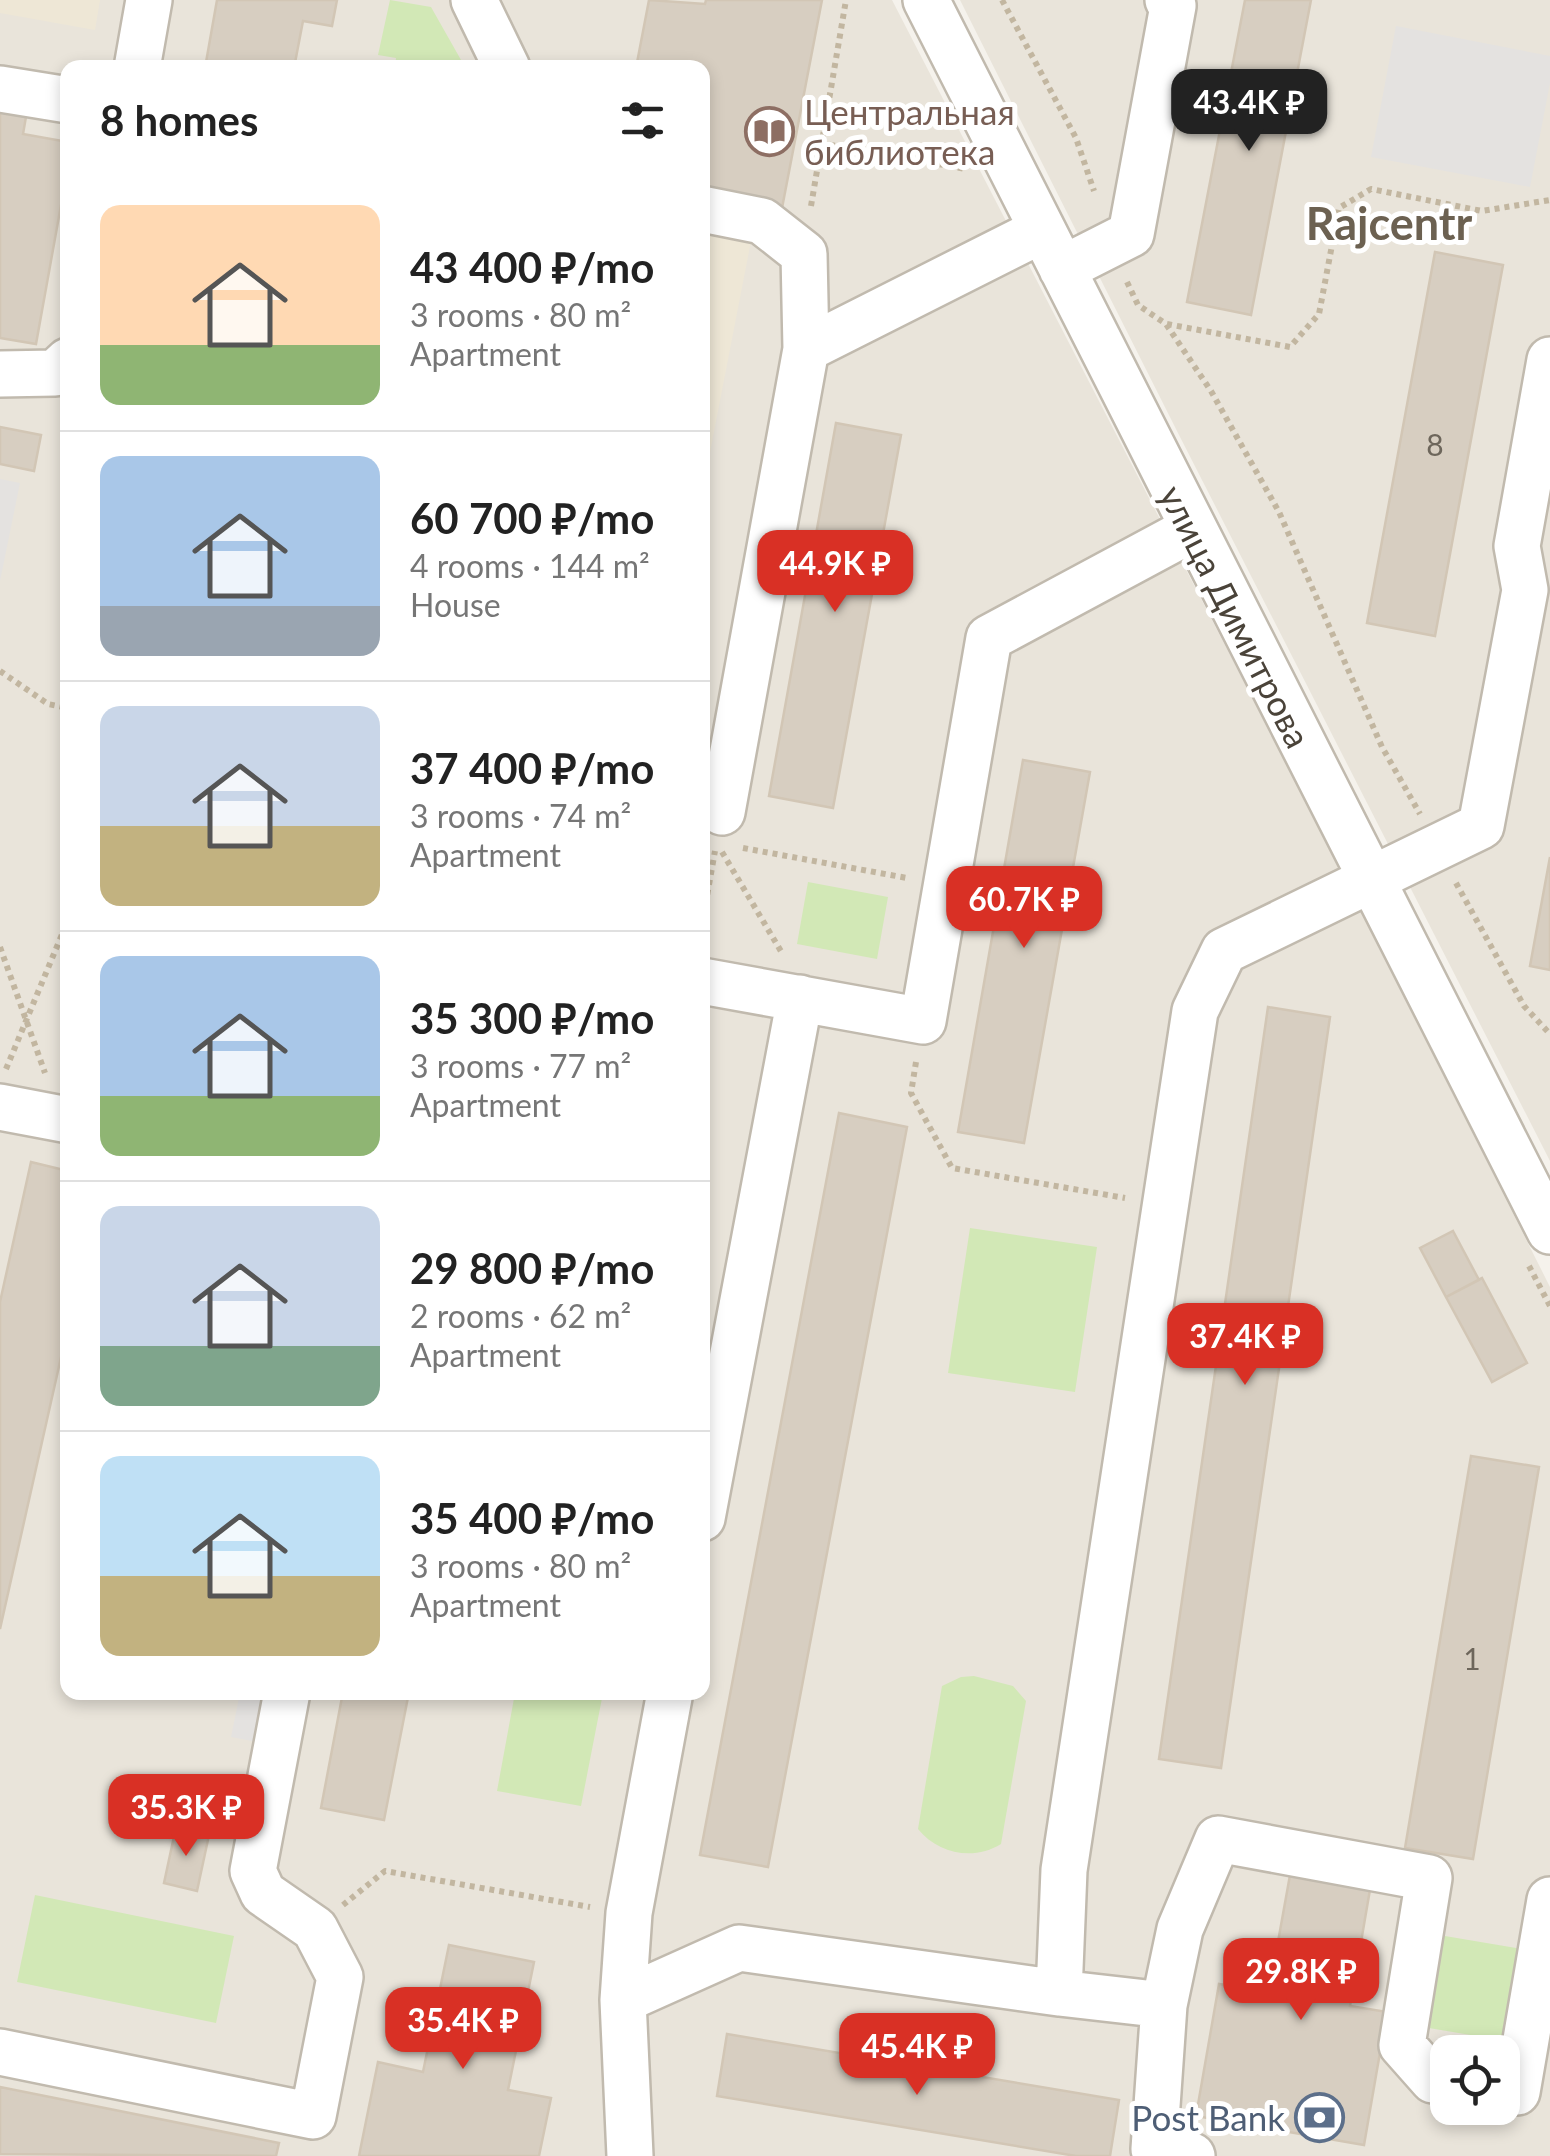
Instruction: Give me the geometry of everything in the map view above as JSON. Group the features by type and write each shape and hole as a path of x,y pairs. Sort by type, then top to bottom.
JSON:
{"street":[{"path":"137,60 148,0"},
{"path":"474,0 503,60"},
{"name":"улица Димитрова","path":"926,0 1550,1231"},
{"path":"806,349 1052,250 1108,245 1131,234 1173,6 1168,0"},
{"path":"0,89 60,99"},
{"path":"710,211 762,222 804,254 806,349 719,827"},
{"path":"1059,1993 1064,1870 1194,1011 1224,951 1481,826 1525,590 1516,546 1550,360"},
{"path":"0,374 54,373 60,368"},
{"path":"710,982 923,1021 989,638 1192,529"},
{"path":"710,1476 800,998"},
{"path":"0,1107 60,1119"},
{"path":"0,2052 313,2116 340,1978 316,1929 263,1893 252,1871 285,1700"},
{"path":"630,2156 624,2000 628,1914 668,1700"},
{"path":"1192,2156 1154,2149 1164,2005 1180,1929 1218,1839 1429,1878 1402,2045 1430,2077"},
{"path":"1520,2069 1550,1900"},
{"path":"624,2000 739,1948 1164,2005"}],"path":[{"path":"804,254 846,0"},
{"path":"1002,0 1076,138 1101,209 1108,245 1138,305 1166,324 1211,391 1279,512 1382,747 1524,1006 1550,1034"},
{"path":"820,142 970,170"},
{"path":"1166,324 1290,348 1319,314 1340,208 1371,189 1482,210 1550,200"},
{"path":"0,671 48,704 60,706"},
{"path":"719,827 947,885"},
{"path":"710,878 719,827"},
{"path":"719,827 788,962 800,998"},
{"path":"0,1084 60,939"},
{"path":"0,947 60,1107"},
{"path":"923,1021 911,1093 952,1168 1165,1205"},
{"path":"316,1929 385,1871 628,1914"}],"shaded area":[{"path":"0,0 892,0 1308,806 1550,1287 1550,2156 0,2156"},
{"path":"0,0 100,0 95,30 0,13"},
{"path":"960,0 1550,0 1550,1161 1179,435"},
{"path":"1396,26 1550,56 1550,83 1530,187 1371,157"},
{"path":"710,227 752,236 710,452"},
{"path":"0,479 20,483 0,581"},
{"path":"239,1700 271,1700 263,1743 231,1737"}],"green space":[{"path":"390,0 431,7 461,60 396,60 378,55"},
{"path":"808,882 888,897 877,959 797,944"},
{"path":"970,1228 1097,1247 1075,1392 948,1373"},
{"path":"974,1676 1013,1686 1026,1701 1001,1844 968,1853 946,1849 918,1829 942,1686"},
{"path":"514,1700 602,1700 581,1806 497,1791"},
{"path":"35,1895 234,1936 216,2023 17,1982"},
{"path":"1439,1935 1522,1949 1507,2035 1470,2035 1423,2027"}],"building":[{"path":"217,0 337,0 332,26 303,21 296,60 206,60"},
{"path":"649,0 705,4 706,0 822,0 782,208 710,194 710,60 638,60"},
{"path":"1245,0 1311,0 1251,315 1187,302"},
{"path":"0,106 27,111 23,134 60,141 60,211 36,344 0,338"},
{"path":"1435,252 1503,265 1435,636 1367,623"},
{"path":"836,423 901,435 833,808 769,796"},
{"path":"0,427 41,435 34,471 0,464"},
{"path":"1023,760 1090,772 1024,1143 958,1132"},
{"path":"1550,857 1550,970 1530,966"},
{"path":"1268,1007 1330,1017 1221,1768 1159,1759"},
{"path":"839,1113 907,1127 768,1867 700,1855"},
{"path":"31,1162 60,1169 60,1362 0,1629 0,1302"},
{"path":"1453,1231 1479,1280 1446,1297 1420,1248"},
{"path":"1482,1278 1527,1363 1492,1382 1446,1297"},
{"path":"1471,1456 1539,1467 1473,1859 1405,1848"},
{"path":"341,1700 407,1700 384,1820 321,1808"},
{"path":"176,1827 209,1835 197,1891 164,1883"},
{"path":"1292,1864 1372,1878 1350,2006 1387,2012 1364,2145 1196,2116 1219,1984 1269,1992"},
{"path":"449,1945 534,1962 508,2090 551,2098 539,2156 359,2156 378,2062 423,2072"},
{"path":"727,2034 1119,2100 1110,2156 1076,2156 717,2096"},
{"path":"0,2087 279,2143 276,2156 0,2154"}],"place":[{"name":"Центральная библиотека","path":"769,131"},
{"name":"Post Bank","path":"1320,2117"}],"district":[{"name":"Rajcentr","path":"1389,223"}]}
